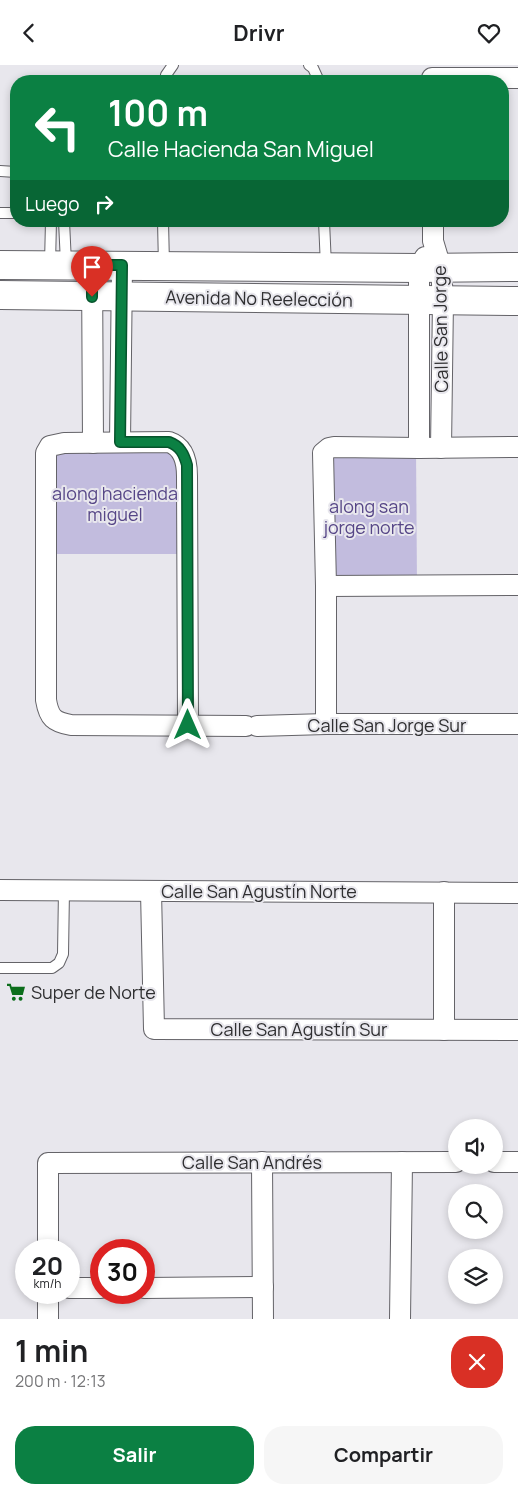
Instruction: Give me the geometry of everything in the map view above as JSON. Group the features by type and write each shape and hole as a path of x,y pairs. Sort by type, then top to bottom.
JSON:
{"main road":[{"name":"Avenida No Reelección","path":"0,265 518,267"},
{"name":"Avenida No Reelección","path":"0,295 518,301"}],"street":[{"name":"Calle San Jorge","path":"433,227 430,268 431,300 441,448"},
{"path":"69,265 92,297 93,443"},
{"path":"120,442 122,265"},
{"name":"Calle San Jorge","path":"419,448 431,300"},
{"name":"Calle San Jorge Sur","path":"188,725 187,465 183,453 175,444 169,442 54,445 46,453 46,700 48,711 53,719 71,725 251,726 518,724"},
{"path":"326,725 326,586 323,458 325,450 334,447 518,447"},
{"path":"326,586 518,585"},
{"name":"Calle San Agustín Norte","path":"0,890 518,893"},
{"name":"Calle San Agustín Sur","path":"150,891 154,1029 518,1030"},
{"path":"444,892 444,1030"},
{"path":"262,1162 263,1319"},
{"path":"400,1319 402,1162"},
{"name":"Calle San Andrés","path":"48,1239 48,1163 448,1162"},
{"path":"503,1162 518,1162"},
{"path":"155,1288 263,1287"},
{"path":"48,1304 48,1319"}],"lane":[{"path":"166,75 174,65"},
{"path":"53,227 69,265"},
{"path":"65,227 69,265"},
{"path":"163,227 164,265"},
{"path":"324,227 326,267"},
{"path":"0,969 52,969 59,963 63,953 64,890"}],"green space":[{"name":"along san jorge norte","path":"416,447 417,585 322,583 321,449"},
{"name":"along hacienda miguel","path":"49,453 180,453 181,554 50,554"}],"place":[{"name":"Super de Norte","path":"16,992"}],"route":[{"path":"92,297 92,265 122,265 120,442 169,442 175,444 183,453 187,465 188,725"}]}
